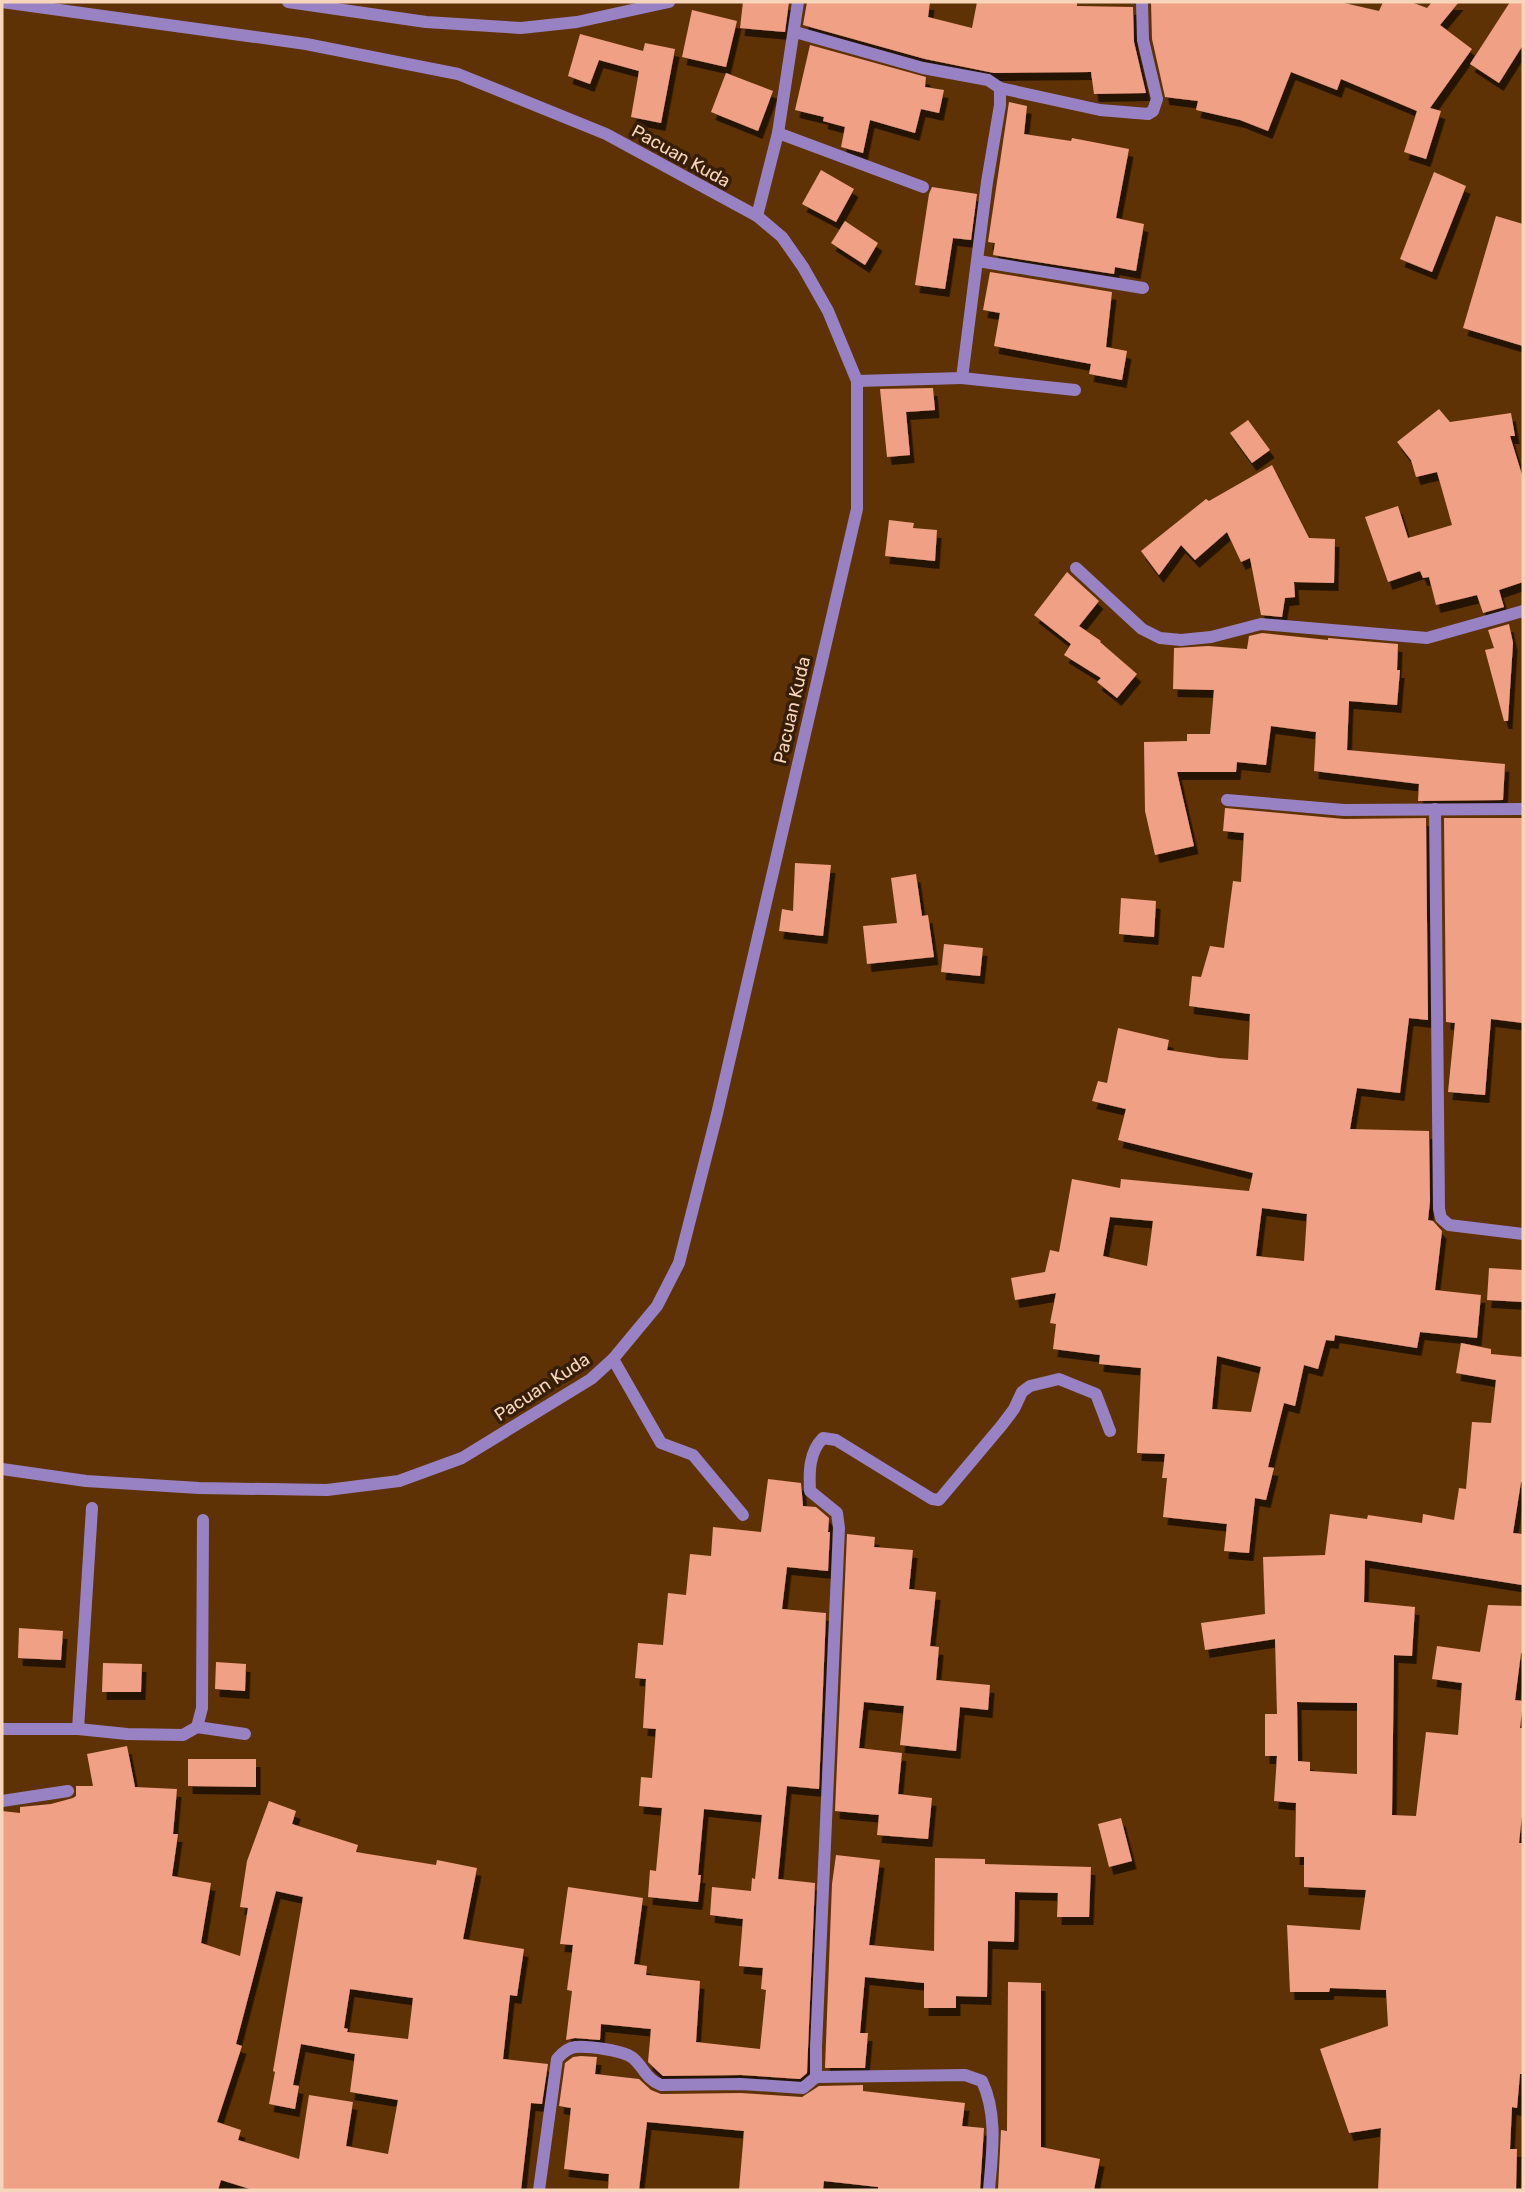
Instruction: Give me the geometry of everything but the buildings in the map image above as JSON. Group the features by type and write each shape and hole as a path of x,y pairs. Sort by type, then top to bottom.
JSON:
{"street":[{"name":"Pacuan Kuda","path":"2,2 306,44 458,74 606,134 757,216 782,237 828,311 858,382 857,509 718,1114 679,1263 657,1306 613,1359 591,1379 462,1458 399,1481 327,1490 199,1488 86,1481 2,1469"},
{"path":"288,2 426,22 521,28 577,22 669,2"},
{"path":"757,216 778,133 798,2"},
{"path":"795,32 923,68 988,80 1000,88 1100,110 1148,114 1153,111 1157,99 1143,40 1142,2"},
{"path":"962,377 1000,105 1000,88"},
{"path":"778,133 923,187"},
{"path":"978,261 1143,288"},
{"path":"858,382 962,377 1075,390"},
{"path":"1076,568 1142,629 1160,638 1181,640 1211,637 1261,624 1427,638 1523,611"},
{"path":"1227,800 1344,810 1523,808"},
{"path":"1435,809 1439,1209 1441,1218 1449,1225 1523,1234"},
{"path":"613,1359 661,1443 693,1455 743,1515"},
{"path":"817,2077 839,1528 836,1513 810,1491 809,1475 813,1452 823,1438 836,1440 932,1499 939,1500 1002,1426 1022,1392 1031,1386 1059,1379 1096,1394 1110,1431"},
{"path":"78,1728 92,1508"},
{"path":"197,1727 202,1708 203,1520"},
{"path":"2,1729 78,1728 127,1734 183,1735 197,1727 245,1734"},
{"path":"2,1801 68,1791"},
{"path":"539,2190 557,2059 564,2051 574,2047 621,2052 634,2059 651,2080 661,2085 741,2084 803,2088 817,2077 965,2076 982,2081 987,2092 993,2127 989,2190"}]}
